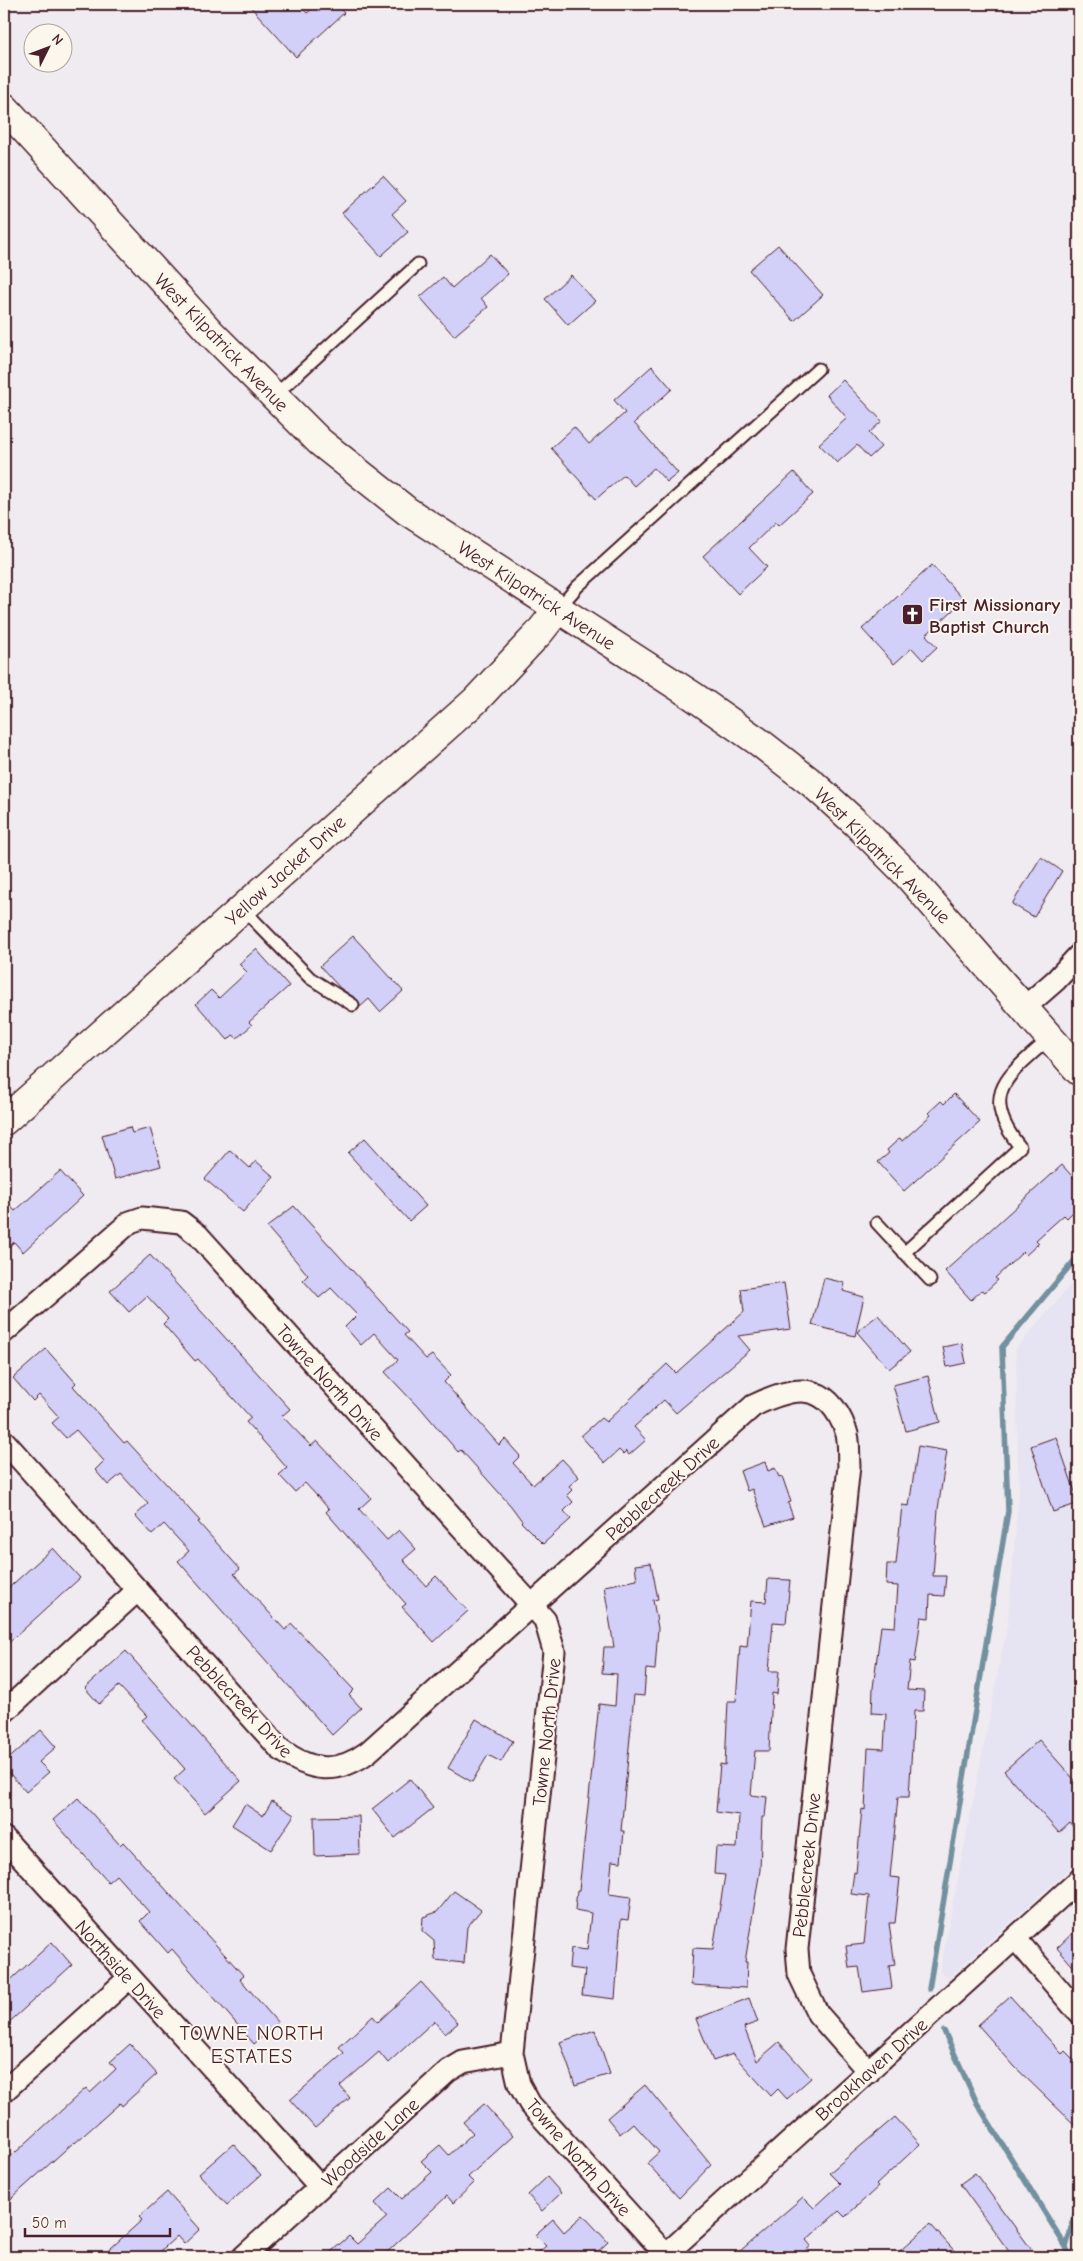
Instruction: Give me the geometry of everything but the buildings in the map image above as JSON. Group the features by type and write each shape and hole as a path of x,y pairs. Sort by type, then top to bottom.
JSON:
{"main road":[{"name":"West Kilpatrick Avenue","path":"4,107 211,334 320,442 406,511 693,696 759,742 813,784 904,871 1025,1007 1079,1071"},
{"name":"Yellow Jacket Drive","path":"4,1121 475,701 539,633 558,609"}],"street":[{"path":"1025,1007 1056,980 1079,955"},
{"name":"Towne North Drive","path":"4,1332 130,1222 142,1218 181,1222 198,1235 545,1620 554,1651 512,2053 519,2084 530,2104 665,2256"},
{"name":"Pebblecreek Drive","path":"4,1441 280,1749 294,1760 313,1766 333,1768 352,1764 368,1752 533,1606 752,1406 776,1395 798,1389 816,1393 828,1402 836,1412 847,1432 849,1466 797,1949 799,1974 818,2014 869,2072"},
{"path":"4,1712 138,1590"},
{"name":"Northside Drive","path":"4,1838 128,1978 320,2187"},
{"name":"Brookhaven Drive","path":"665,2256 1079,1880"},
{"path":"1015,1938 1079,2013"},
{"path":"4,2091 128,1978"},
{"name":"Woodside Lane","path":"242,2257 448,2071 463,2062 512,2053"}],"lane":[{"path":"273,397 418,264"},
{"path":"558,609 577,587 818,369"},
{"path":"242,908 310,978 352,1005"},
{"path":"904,1253 1020,1148 1008,1132 1001,1116 999,1099 1001,1091 1010,1074 1051,1037"},
{"path":"877,1223 930,1280"}],"shaded area":[{"path":"1079,1275 1079,1860 948,1978 940,1971 1008,1622 1019,1494 1016,1349"}],"waterway":[{"path":"929,1989 1008,1511 1002,1347 1079,1255"},
{"path":"944,2031 977,2103 1066,2247 1070,2257"},
{"path":"1066,2247 1079,2202"}],"place":[{"name":"First Missionary Baptist Church","path":"913,615"}],"district":[{"name":"TOWNE NORTH ESTATES","path":"252,2044"}]}
